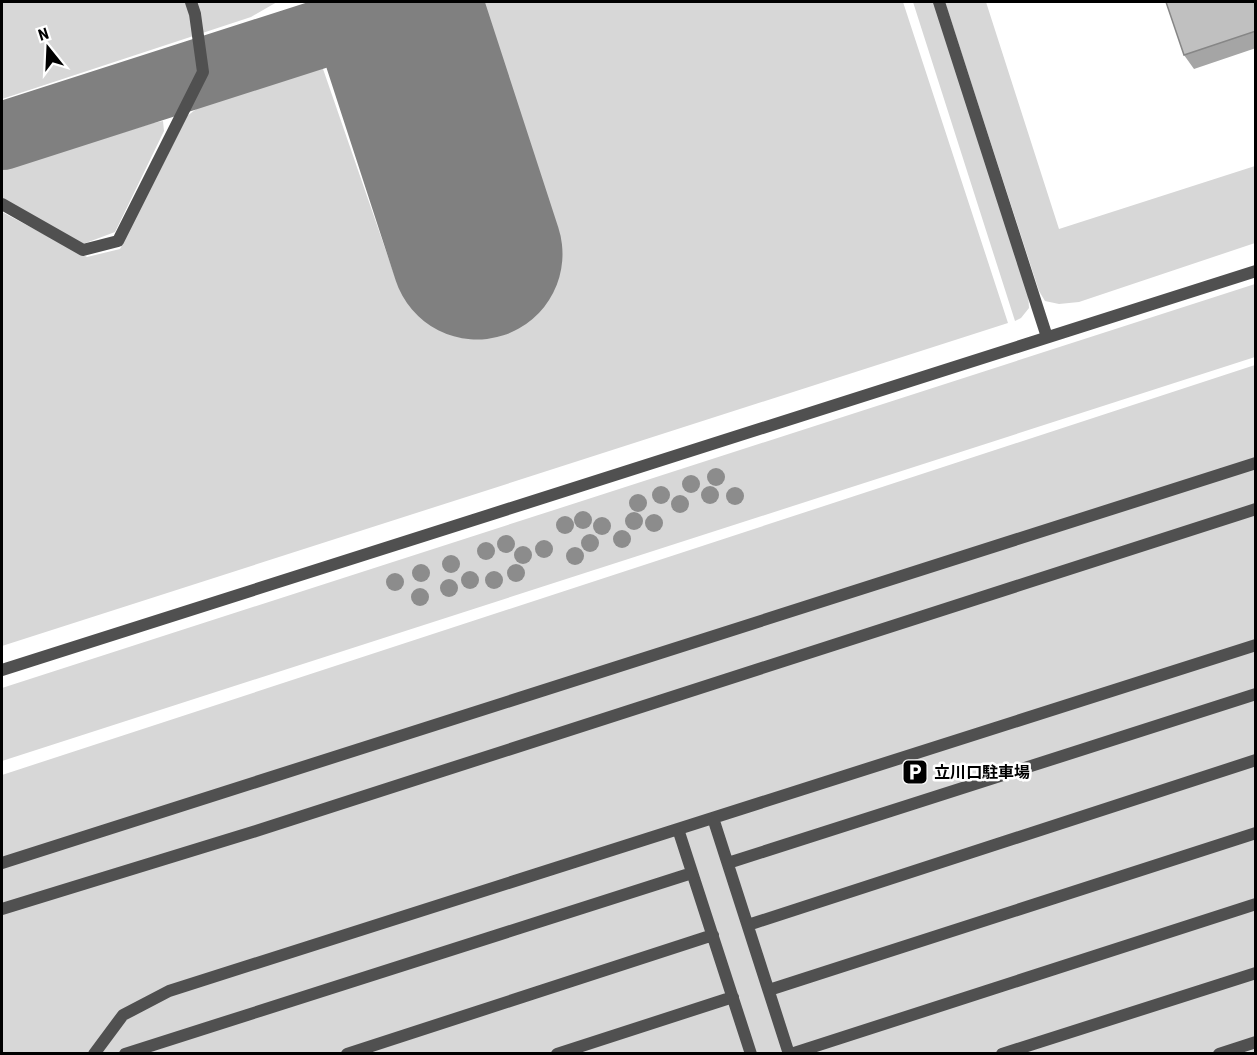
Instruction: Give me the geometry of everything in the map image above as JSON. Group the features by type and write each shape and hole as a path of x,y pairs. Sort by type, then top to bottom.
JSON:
{"lane":[{"path":"2,204 83,250 118,242 203,72 195,14 191,2"},
{"path":"939,2 1047,337"},
{"path":"2,670 1256,271"},
{"path":"2,863 1256,463"},
{"path":"2,909 268,827 1256,509"},
{"path":"94,1053 123,1016 169,991 1256,645"},
{"path":"728,863 1256,694"},
{"path":"748,925 1256,760"},
{"path":"713,818 790,1053 1256,904"},
{"path":"678,829 751,1053"},
{"path":"769,990 1256,833"},
{"path":"125,1053 692,873"},
{"path":"347,1053 712,935"},
{"path":"1002,1053 1256,973"},
{"path":"557,1053 733,997"},
{"path":"1219,1053 1256,1042"}],"shaded area":[{"path":"2,2 277,2 251,17 2,99"},
{"path":"480,2 903,2 1008,323 2,646 2,212 87,257 120,249 187,116 199,107 322,66 396,280 553,231"},
{"path":"913,2 935,2 1028,292 1029,308 1021,318 1015,321"},
{"path":"945,2 986,2 1059,229 1255,166 1255,243 1079,302 1059,304 1045,301 1039,291"},
{"path":"163,121 164,131 115,232 83,244 2,198 2,170"},
{"path":"1255,284 1255,357 2,761 2,688"},
{"path":"1255,365 1255,1053 2,1053 2,775"}],"building":[{"path":"1166,2 1256,2 1256,31 1184,55"}],"taxiway":[{"path":"2,136 398,9"}],"runway":[{"path":"395,2 477,254"}],"place":[{"name":"立川口駐車場","path":"915,772"}]}
